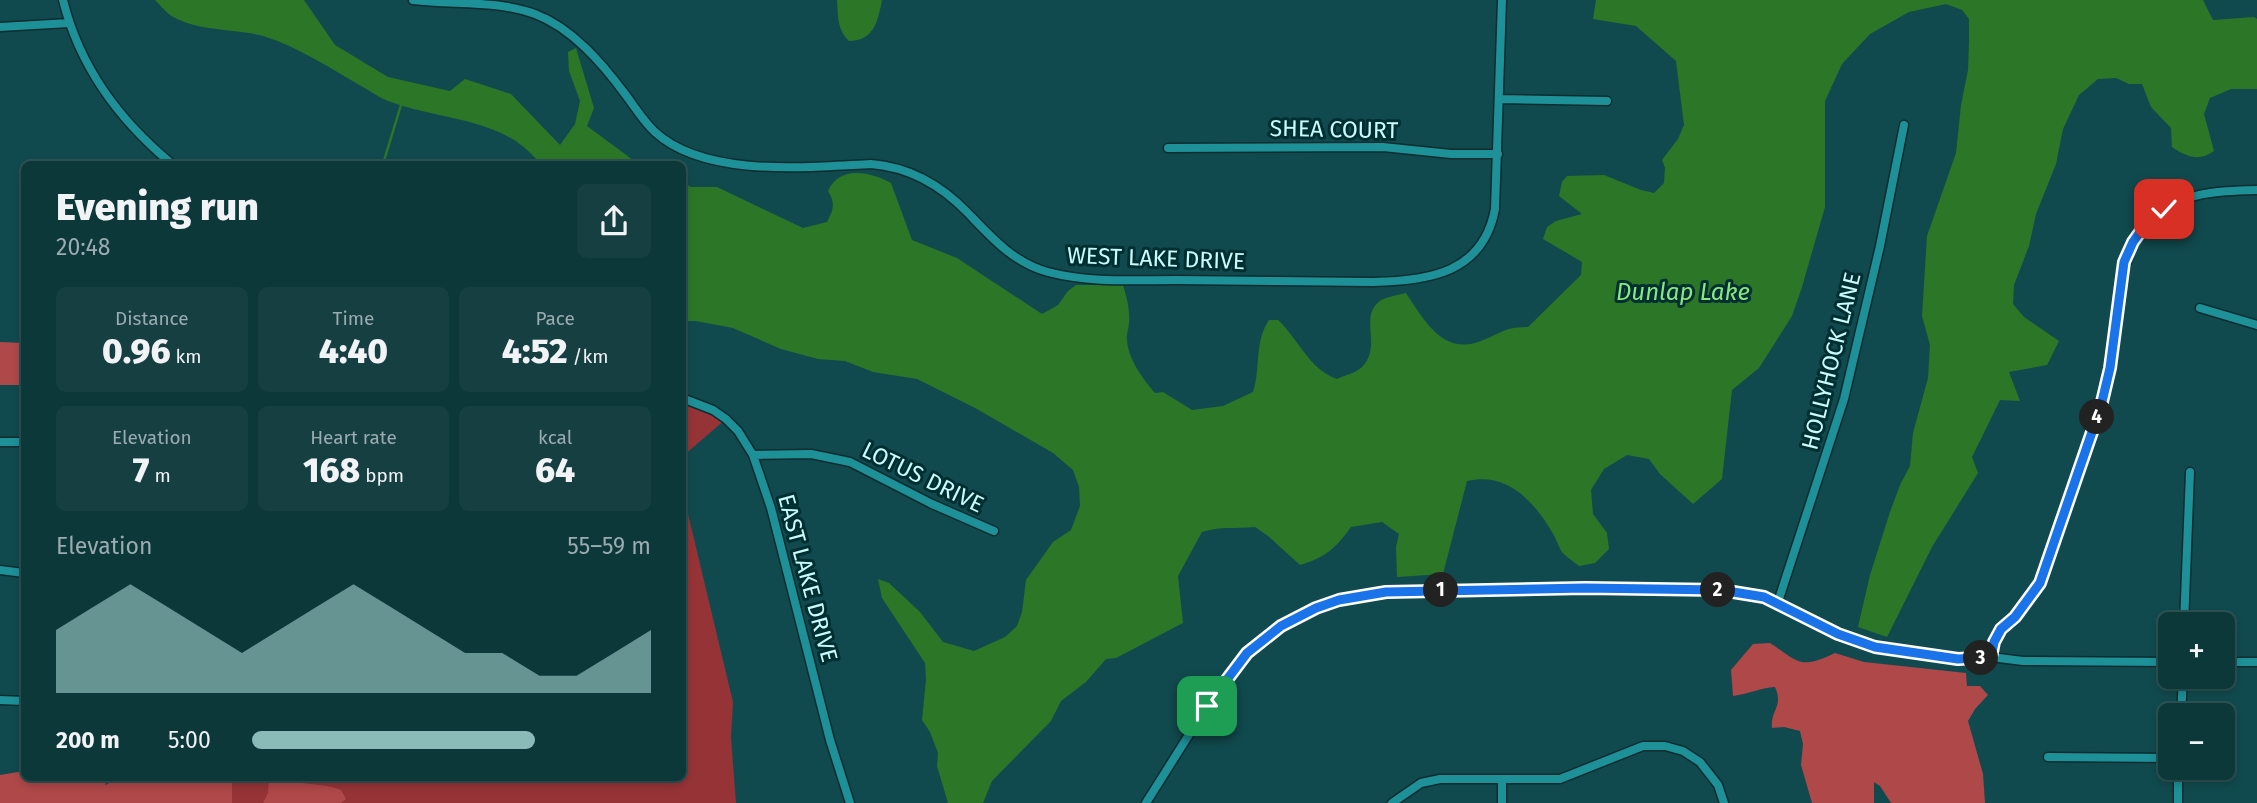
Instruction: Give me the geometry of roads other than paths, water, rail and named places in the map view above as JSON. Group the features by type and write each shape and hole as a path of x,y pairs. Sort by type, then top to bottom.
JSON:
{"street":[{"path":"63,0 69,23 88,67 119,114 169,161"},
{"name":"WEST LAKE DRIVE","path":"414,0 498,5 527,12 551,22 582,45 656,132 681,149 707,158 756,167 871,164 887,165 917,175 950,197 999,246 1029,265 1049,273 1117,280 1360,282 1392,281 1436,274 1464,263 1475,254 1490,231 1495,209 1498,154 1502,0"},
{"path":"0,27 69,23"},
{"path":"1500,99 1606,102"},
{"name":"HOLLYHOCK LANE","path":"1778,603 1844,399 1880,246 1904,125"},
{"name":"SHEA COURT","path":"1168,148 1383,147 1451,154 1498,154"},
{"path":"1991,657 1994,642 2001,629 2015,617 2040,583 2058,535 2101,406 2110,368 2124,262 2133,242 2153,218 2179,200 2208,192 2257,190"},
{"path":"2200,308 2257,325"},
{"name":"EAST LAKE DRIVE","path":"686,400 713,410 726,419 738,431 753,455 771,508 830,740 850,803"},
{"path":"0,442 21,442"},
{"name":"LOTUS DRIVE","path":"753,455 811,454 850,462 932,504 994,531"},
{"path":"2185,612 2190,472"},
{"path":"0,570 21,573"},
{"path":"1146,803 1207,706 1247,653 1289,621 1339,600 1386,592 1679,588 1749,593 1778,603 1838,634 1875,647 1958,659 1991,657 2023,661 2158,662"},
{"path":"2235,662 2257,662"},
{"path":"0,700 21,701"},
{"path":"1392,803 1421,783 1440,779 1560,779 1643,747 1665,746 1683,751 1700,762 1718,785 1724,803"},
{"path":"2048,757 2158,758"},
{"path":"1502,779 1502,803"},
{"path":"2178,780 2179,803"}],"water":[{"path":"155,0 304,0 335,45 388,77 450,91 465,79 511,94 560,145 575,124 580,101 569,71 568,52 576,48 594,108 587,126 633,160 638,161 537,161 509,137 472,122 387,101 289,46 251,33 191,24 170,15"},
{"path":"837,0 882,0 876,22 869,34 864,38 849,41 840,27"},
{"name":"Dunlap Lake","path":"1596,0 2203,0 2213,20 2257,19 2257,89 2231,89 2210,98 2204,114 2214,151 2198,157 2188,156 2172,147 2171,128 2151,107 2142,84 2129,84 2116,78 2098,79 2079,95 2063,129 2056,164 2036,214 2029,246 2014,285 2013,304 2024,317 2059,341 2047,365 2009,372 2020,401 2000,400 1972,457 1978,473 1932,547 1887,637 1858,627 1870,575 1890,512 1910,466 1913,433 1928,378 1930,345 1922,316 1927,236 1956,153 1968,70 1969,19 1962,10 1946,4 1909,12 1870,34 1842,64 1825,101 1825,207 1802,287 1792,316 1759,368 1732,390 1722,479 1693,504 1660,474 1649,459 1627,455 1604,469 1591,490 1593,514 1607,533 1609,549 1595,563 1579,566 1562,552 1545,520 1517,491 1494,481 1467,481 1443,574 1397,577 1396,547 1399,534 1382,522 1351,527 1329,551 1300,565 1255,527 1222,528 1202,532 1178,576 1183,623 1116,658 1106,659 1086,682 1061,701 1051,721 992,781 983,803 948,803 937,766 938,753 922,720 925,663 882,598 878,579 889,583 920,612 943,642 974,651 1005,637 1017,626 1022,612 1026,580 1053,542 1071,530 1080,506 1079,487 1073,470 1053,453 977,409 917,379 873,372 845,361 818,359 781,349 733,328 686,321 686,184 691,187 717,187 803,228 827,222 833,207 828,191 840,177 856,173 883,179 891,183 912,240 957,258 1042,314 1058,305 1076,285 1123,285 1129,313 1128,347 1137,368 1150,387 1155,393 1163,392 1192,410 1223,406 1253,392 1261,337 1269,320 1278,320 1319,368 1337,379 1360,369 1368,359 1371,350 1371,315 1380,301 1406,293 1436,333 1456,344 1468,344 1508,329 1528,327 1581,275 1582,262 1543,239 1547,227 1556,221 1582,214 1559,196 1562,182 1567,176 1604,175 1654,193 1664,183 1665,168 1662,160 1678,139 1684,125 1676,61 1636,26 1593,19"}],"waterway":[{"path":"384,161 401,105"}]}
